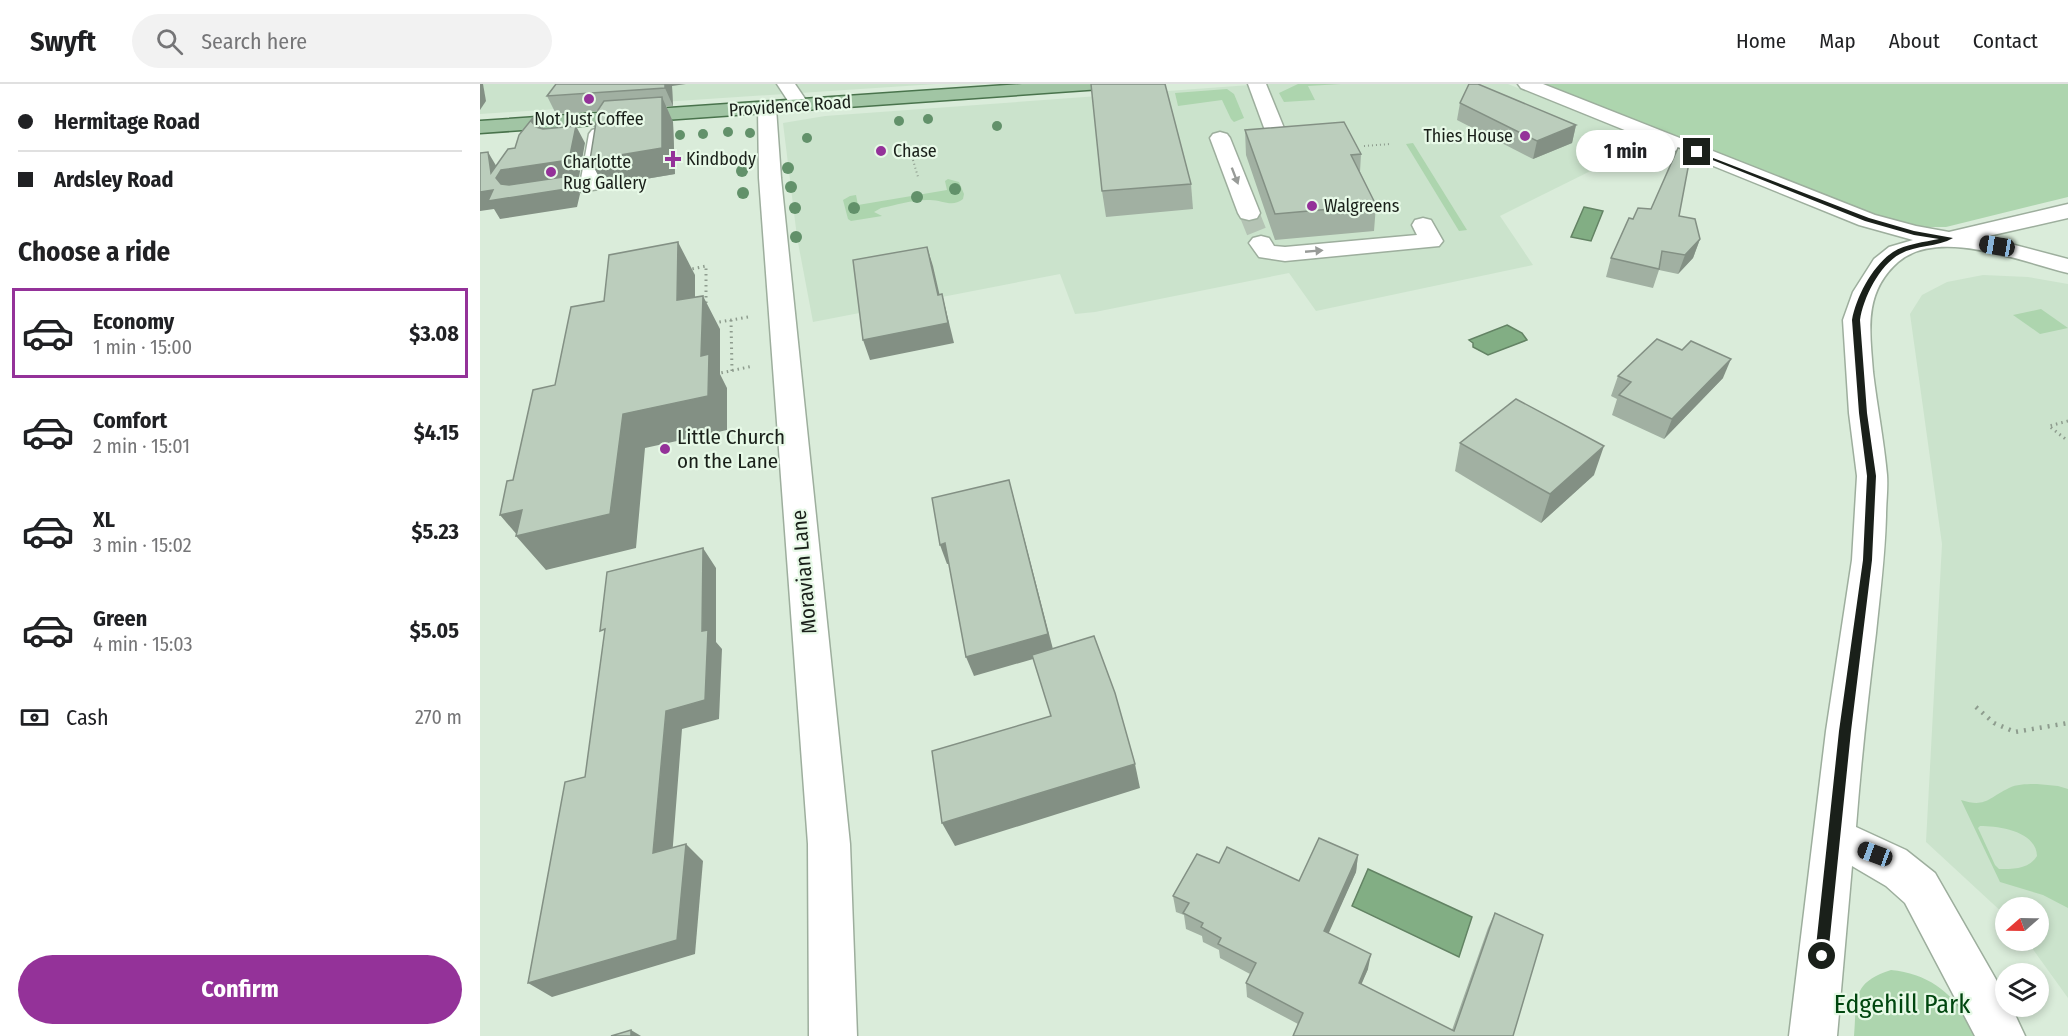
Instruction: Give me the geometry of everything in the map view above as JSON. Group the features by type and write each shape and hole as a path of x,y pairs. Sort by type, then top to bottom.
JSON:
{"main road":[{"name":"Providence Road","path":"604,126 776,96 801,106 1101,84"},
{"path":"480,127 564,122"}],"street":[{"path":"1257,84 1276,133"},
{"path":"1527,84 1867,220 1914,233 1997,246 2068,266"},
{"path":"776,96 801,106"},
{"name":"Moravian Lane","path":"776,96 770,178 829,844 832,1036"},
{"path":"520,195 591,184 604,126 553,138 564,122"},
{"path":"1220,138 1250,213"},
{"path":"1813,1036 1845,731 1868,560 1871,486 1860,376 1856,320 1858,306 1882,265 1897,252 2068,211"},
{"path":"1261,243 1267,252 1285,254 1431,241 1423,225"},
{"path":"1834,839 1875,854 1907,874 1920,888 2001,1036"}],"path":[{"path":"1364,146 1390,144"},
{"path":"913,160 918,177"},
{"path":"684,270 706,266 706,314"},
{"path":"706,325 750,316"},
{"path":"731,320 732,371"},
{"path":"709,375 763,364"},
{"path":"2068,421 2049,426 2068,441"},
{"path":"1976,707 1992,722 2013,732 2029,732 2048,724 2068,723"}],"shaded area":[{"path":"480,84 936,84 480,114"},
{"path":"1264,84 1508,84 1651,141 1500,216 1533,265 1316,311 1289,273 1075,314 1060,274 813,322 797,237 783,123 825,116"},
{"path":"1584,207 1603,211 1591,241 1571,237"},
{"path":"1983,275 2028,277 2068,284 2068,998 2049,972 2049,963 2043,963 2034,951 2049,951 2049,897 1995,897 1995,906 1926,842 1942,544 1910,314 1922,295 1947,282"},
{"path":"1507,325 1522,333 1527,340 1488,355 1473,347 1473,343 1469,340"},
{"path":"1368,869 1472,917 1459,957 1352,906"}],"green space":[{"path":"1298,84 1341,84 1308,86 1315,100 1284,102 1279,93"},
{"path":"1531,84 2068,84 2068,197 1946,227 1903,227"},
{"path":"1227,89 1234,94 1244,118 1234,122 1222,100 1178,106 1175,93"},
{"path":"1413,143 1467,230 1459,231 1406,144"},
{"path":"948,179 959,182 964,194 963,199 959,202 912,201 881,208 874,212 882,216 851,221 848,219 843,200 850,196 856,195 858,205 947,190 945,181"},
{"path":"2041,309 2068,328 2040,334 2013,315"},
{"path":"2022,784 2058,786 2068,789 2068,908 2049,897 2000,882 1961,800 1976,803 1986,801","holes":["1988,826 2006,829 2024,836 2035,848 2037,856 2030,864 1999,869 1995,865 1978,828"]},
{"name":"Edgehill Park","path":"1891,970 1920,977 1944,991 1963,1011 1979,1036 1854,1036 1856,1002 1859,994 1869,981"}],"building":[{"path":"556,84 665,84 665,88 547,96"},
{"path":"1091,84 1165,84 1191,184 1102,191"},
{"path":"1469,84 1478,84 1576,125 1537,141 1460,103"},
{"path":"662,97 662,148 590,160 598,110 604,101"},
{"path":"536,114 531,121 536,127 543,129 576,126 569,160 501,170 496,178 501,184 509,185 570,176 566,189 488,201 493,190 480,192 480,153 488,152 491,173 508,149 515,148 519,135"},
{"name":"Walgreens","path":"1344,122 1361,154 1351,155 1376,205 1275,214 1245,130"},
{"path":"1678,148 1691,152 1679,216 1695,219 1700,239 1685,255 1662,251 1659,269 1611,258 1629,218 1633,219 1638,208 1651,209"},
{"path":"678,242 677,300 703,296 701,356 709,354 708,396 623,414 610,514 516,536 522,510 500,515 507,481 513,480 533,390 555,385 571,307 604,301 609,255"},
{"path":"927,247 938,295 942,294 948,323 863,340 853,260"},
{"path":"1657,339 1682,350 1691,341 1731,359 1672,419 1619,395 1631,382 1618,376"},
{"path":"1516,399 1604,446 1550,494 1460,443"},
{"path":"1009,480 1048,634 966,657 945,543 940,545 932,498"},
{"path":"703,548 702,631 708,630 705,700 666,711 653,853 686,844 677,940 528,983 565,782 585,777 605,629 600,631 607,572"},
{"path":"1094,636 1115,693 1135,764 942,823 932,751 1051,716 1032,655"},
{"path":"1319,838 1358,855 1324,931 1371,954 1359,983 1454,1031 1495,913 1543,935 1513,1036 1293,1036 1303,1013 1246,983 1256,963 1218,944 1221,938 1201,927 1203,923 1183,913 1189,903 1173,896 1197,854 1219,863 1227,847 1299,881"},
{"path":"631,1030 631,1036 611,1036"}],"tunnel":[{"path":"1249,213 1261,243"}],"place":[{"name":"Not Just Coffee","path":"589,99"},
{"name":"Thies House","path":"1525,136"},
{"name":"Chase","path":"881,151"},
{"name":"Kindbody","path":"673,159"},
{"name":"Charlotte Rug Gallery","path":"551,172"},
{"name":"Walgreens","path":"1312,206"},
{"name":"Little Church on the Lane","path":"665,449"}],"route":[{"path":"1697,152 1867,220 1897,230 1950,238 1897,252 1882,265 1858,306 1856,320 1863,413 1872,476 1868,560 1845,731 1822,956"}]}
